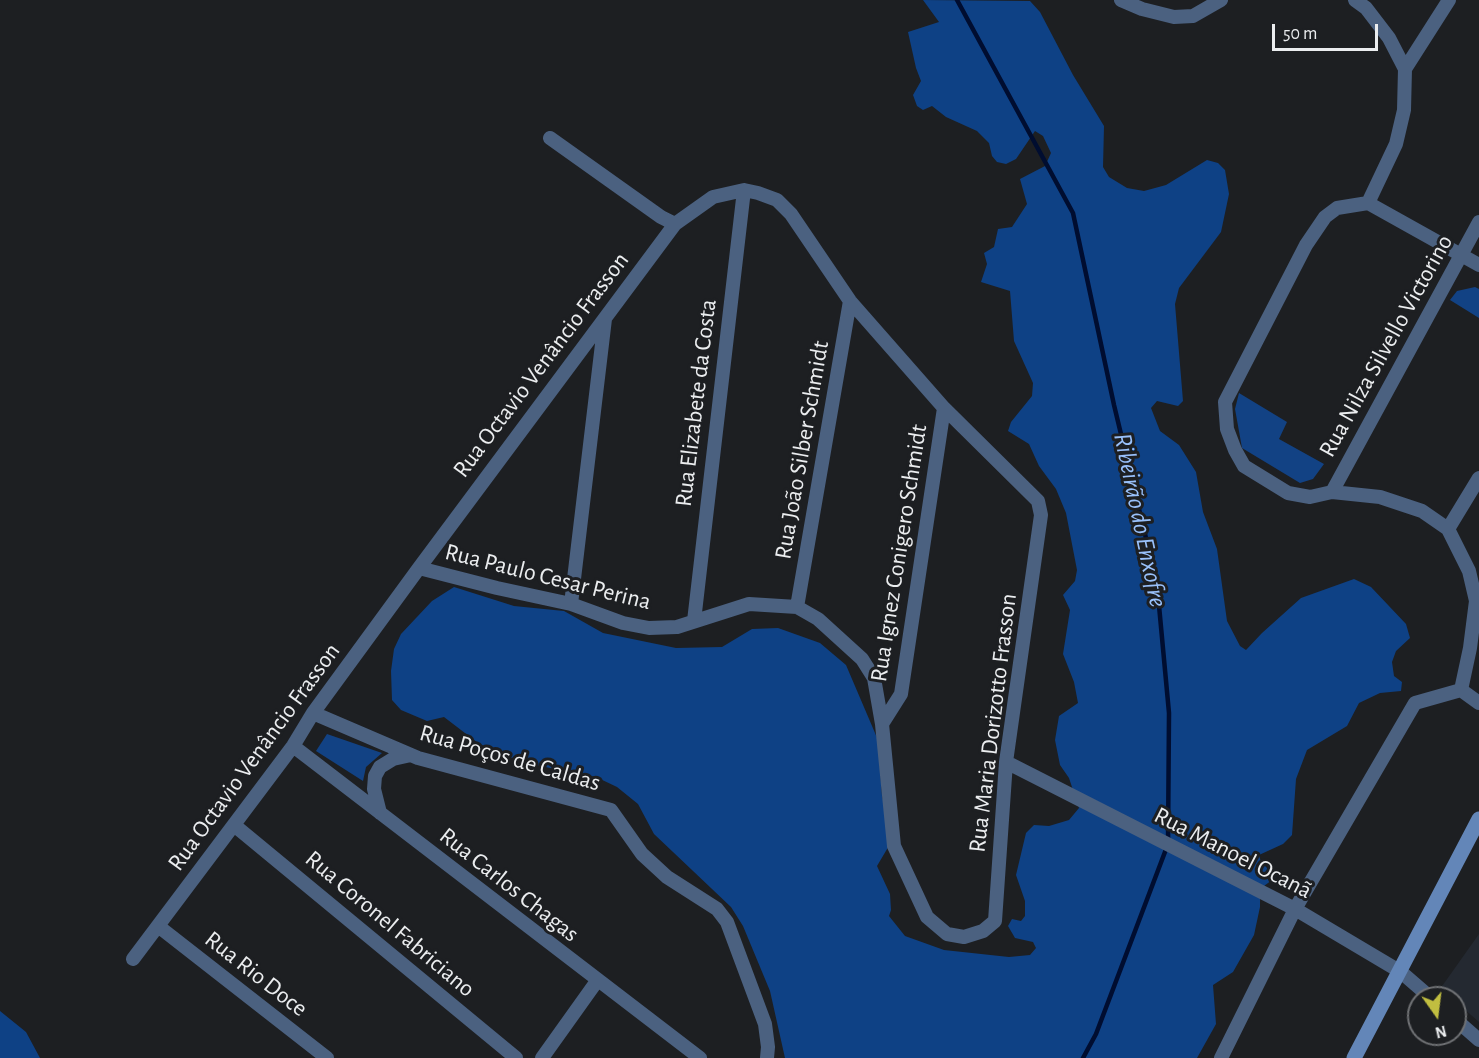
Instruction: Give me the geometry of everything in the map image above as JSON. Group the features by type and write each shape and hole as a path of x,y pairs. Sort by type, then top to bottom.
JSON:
{"street":[{"path":"1121,0 1145,4 1174,17 1193,16 1221,0"},
{"path":"1355,0 1366,8 1389,38 1405,69 1404,110 1396,144 1368,203"},
{"path":"1405,69 1449,0"},
{"path":"550,138 661,218 675,224"},
{"name":"Rua Octavio Venâncio Frasson","path":"134,959 293,746 314,713 419,568 675,224 713,197 744,190 777,200 791,214 850,301 944,408 1038,501 1041,515"},
{"name":"Rua Elizabete da Costa","path":"694,621 744,190"},
{"path":"1461,690 1470,648 1476,601 1469,571 1448,529 1422,511 1380,497 1332,492 1310,496 1288,493 1245,466 1235,450 1227,429 1225,402 1306,245 1325,217 1337,208 1368,203 1479,265"},
{"name":"Rua Nilza Silvello Victorino","path":"1332,492 1479,222"},
{"name":"Rua João Silber Schmidt","path":"797,607 850,301"},
{"path":"572,604 606,317"},
{"name":"Rua Ignez Conigero Schmidt","path":"882,724 900,694 944,408"},
{"path":"1448,529 1479,478"},
{"name":"Rua Maria Dorizotto Frasson","path":"882,724 894,846 927,917 947,934 964,937 983,931 995,921 1006,762 1041,515"},
{"name":"Rua Paulo Cesar Perina","path":"419,568 572,604 623,623 649,628 677,627 749,604 797,607 818,619 842,639 869,667 874,678 882,724"},
{"path":"1461,690 1479,703"},
{"path":"1221,1058 1295,909 1415,703 1461,690"},
{"name":"Rua Poços de Caldas","path":"314,713 411,755 611,810 642,854 667,877 717,909 727,922 765,1024 767,1058"},
{"name":"Rua Carlos Chagas","path":"293,746 699,1058"},
{"path":"380,813 374,789 375,776 380,767 393,759 411,755"},
{"name":"Rua Manoel Ocanã","path":"1006,762 1295,909 1401,972 1417,986"},
{"path":"1354,1058 1479,819"},
{"name":"Rua Coronel Fabriciano","path":"234,825 516,1058"},
{"name":"Rua Rio Doce","path":"158,926 327,1058"},
{"path":"542,1058 597,981"},
{"path":"1467,1030 1479,1040"}],"shaded area":[{"path":"923,0 1030,1 1040,12 1073,75 1104,126 1103,167 1109,177 1127,188 1144,191 1166,185 1207,160 1218,163 1225,170 1229,194 1221,232 1179,288 1175,304 1183,401 1178,406 1157,401 1151,408 1160,431 1179,445 1196,472 1203,512 1217,549 1227,621 1240,646 1246,650 1301,598 1354,579 1371,587 1406,624 1410,638 1396,651 1392,662 1394,676 1402,682 1401,691 1380,693 1359,703 1347,726 1307,750 1296,779 1292,835 1283,844 1259,855 1261,862 1276,877 1260,889 1260,907 1254,935 1233,972 1213,985 1216,1024 1197,1058 785,1058 770,991 743,926 731,907 654,834 638,804 617,787 596,777 535,765 500,754 478,743 444,717 427,721 401,710 392,700 391,671 394,649 401,634 432,601 454,587 514,606 564,611 603,633 676,648 722,647 752,629 778,628 820,643 846,665 878,740 882,796 893,839 877,866 890,894 889,916 905,936 944,950 1009,957 1030,955 1036,948 1033,942 1015,938 1008,926 1012,919 1021,921 1025,916 1025,901 1016,875 1026,833 1034,825 1049,826 1069,820 1079,808 1069,778 1060,765 1055,740 1059,716 1078,703 1074,682 1063,654 1070,610 1063,595 1075,581 1077,570 1066,513 1056,489 1039,466 1029,444 1008,431 1011,422 1032,396 1033,383 1014,341 1010,291 981,282 987,264 984,253 994,247 998,229 1012,227 1027,204 1020,179 1045,166 1051,153 1043,136 1035,131 1016,159 1006,164 997,162 992,156 989,143 977,131 946,117 932,106 923,110 917,106 913,95 921,81 908,32 939,22"},
{"path":"1475,287 1479,289 1479,318 1450,300 1457,291"},
{"path":"1239,393 1287,422 1279,439 1324,464 1313,479 1300,483 1242,448 1235,409"},
{"path":"327,734 382,753 366,767 363,781 316,751"},
{"path":"1479,934 1479,1022 1467,1012 1467,986 1442,986"},
{"path":"0,1011 26,1032 40,1058 0,1058"}],"waterway":[{"name":"Ribeirão do Enxofre","path":"957,0 1073,213 1114,405 1157,584 1169,713 1168,844 1096,1034 1083,1058"}]}
